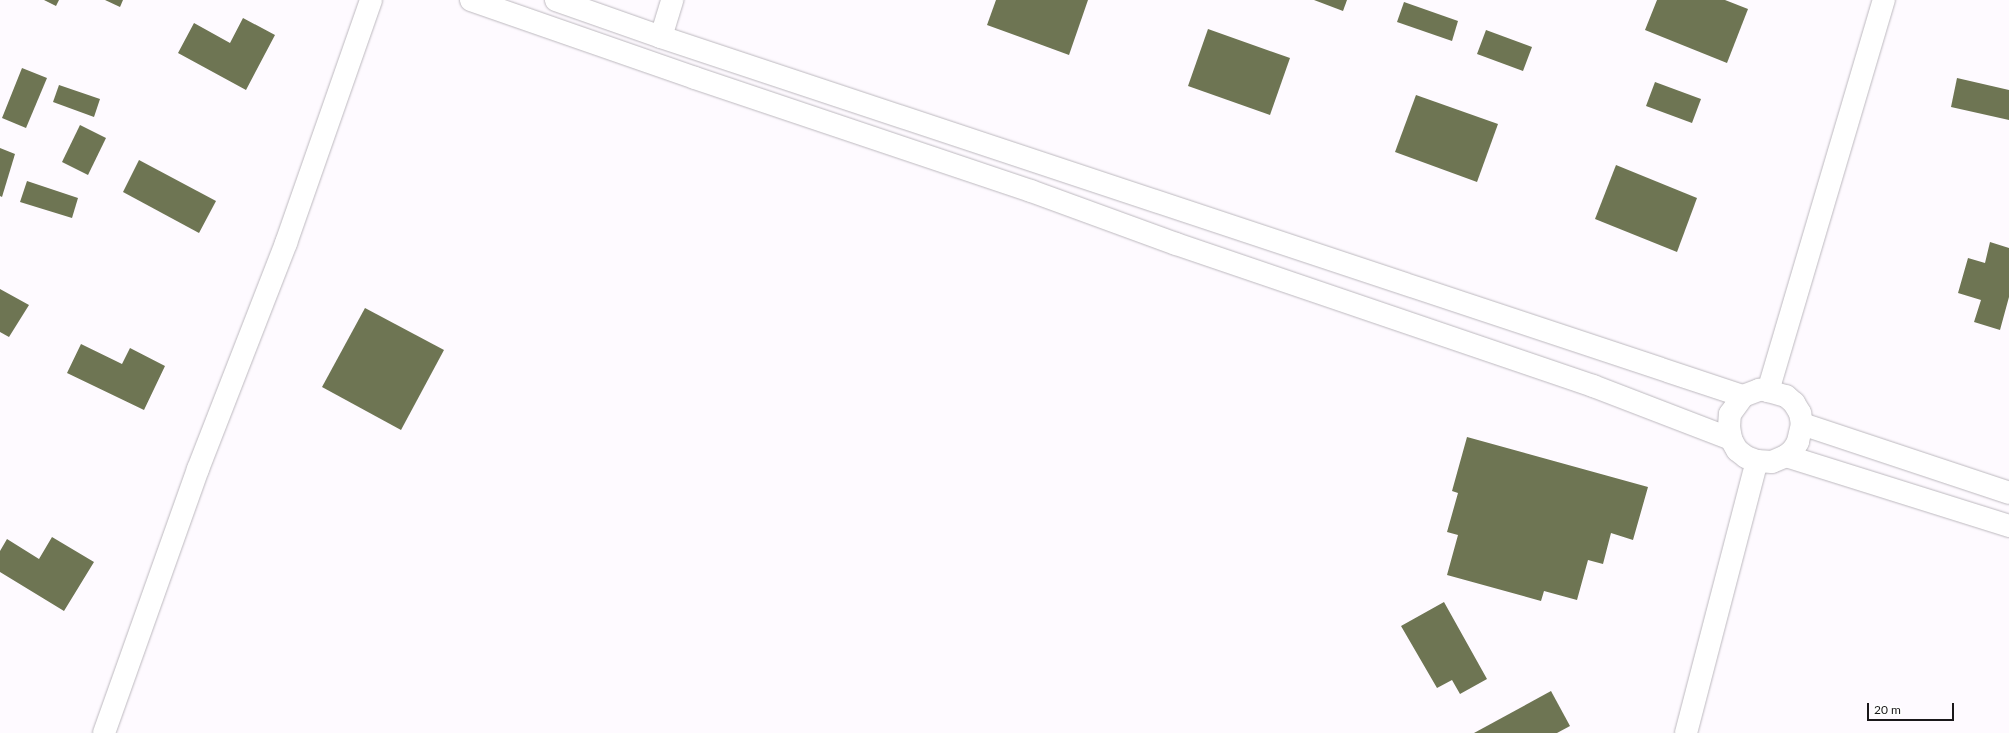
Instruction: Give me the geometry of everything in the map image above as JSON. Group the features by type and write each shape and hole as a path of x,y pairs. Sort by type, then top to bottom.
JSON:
{"street":[{"path":"104,733 198,469 286,243 370,0"},
{"path":"470,0 710,83 1031,191 1176,244 1593,386 1731,439"},
{"path":"556,0 662,37 1743,396"},
{"path":"662,37 672,0"},
{"path":"1768,391 1884,0"},
{"path":"1768,389 1768,391 1786,396 1794,403 1800,413 1802,424 1798,442 1786,456 1772,462 1757,461 1746,457 1737,450 1731,439 1729,427 1730,414 1743,396 1759,390 1768,389"},
{"path":"1802,424 2009,494"},
{"path":"1786,456 2009,526"},
{"path":"1686,733 1757,461"}],"building":[{"path":"44,0 59,0 56,6"},
{"path":"105,0 123,0 120,7"},
{"path":"996,0 1088,0 1069,55 987,25"},
{"path":"1314,0 1347,0 1343,11"},
{"path":"1657,0 1725,0 1748,9 1727,63 1645,30"},
{"path":"1404,2 1458,21 1452,41 1397,22"},
{"path":"243,18 275,35 246,90 178,53 194,23 230,43"},
{"path":"1208,29 1290,58 1270,115 1188,86"},
{"path":"1486,30 1532,47 1523,71 1477,54"},
{"path":"22,68 47,78 26,128 2,118"},
{"path":"1957,78 2009,90 2009,120 1951,107"},
{"path":"1655,82 1701,99 1692,123 1646,106"},
{"path":"59,85 100,99 94,117 53,102"},
{"path":"1416,95 1498,124 1477,182 1395,152"},
{"path":"80,125 106,138 88,175 62,162"},
{"path":"0,148 15,154 2,197 0,196"},
{"path":"139,160 216,201 199,233 123,192"},
{"path":"1616,165 1697,198 1677,252 1595,219"},
{"path":"27,181 78,198 72,218 20,202"},
{"path":"1990,242 2009,248 2009,297 2000,330 1974,322 1981,300 1958,293 1968,258 1985,263"},
{"path":"0,289 29,305 9,337 0,332"},
{"path":"365,308 444,350 401,430 322,387"},
{"path":"81,344 122,364 130,348 165,366 144,410 67,373"},
{"path":"1467,437 1648,487 1633,540 1611,533 1603,564 1588,560 1577,600 1544,591 1541,601 1447,575 1458,535 1447,532 1458,493 1452,491"},
{"path":"52,537 94,562 64,611 0,572 0,551 7,539 39,559"},
{"path":"1444,602 1487,679 1460,694 1452,680 1437,688 1401,626"},
{"path":"1551,691 1570,726 1557,733 1474,733"}]}
